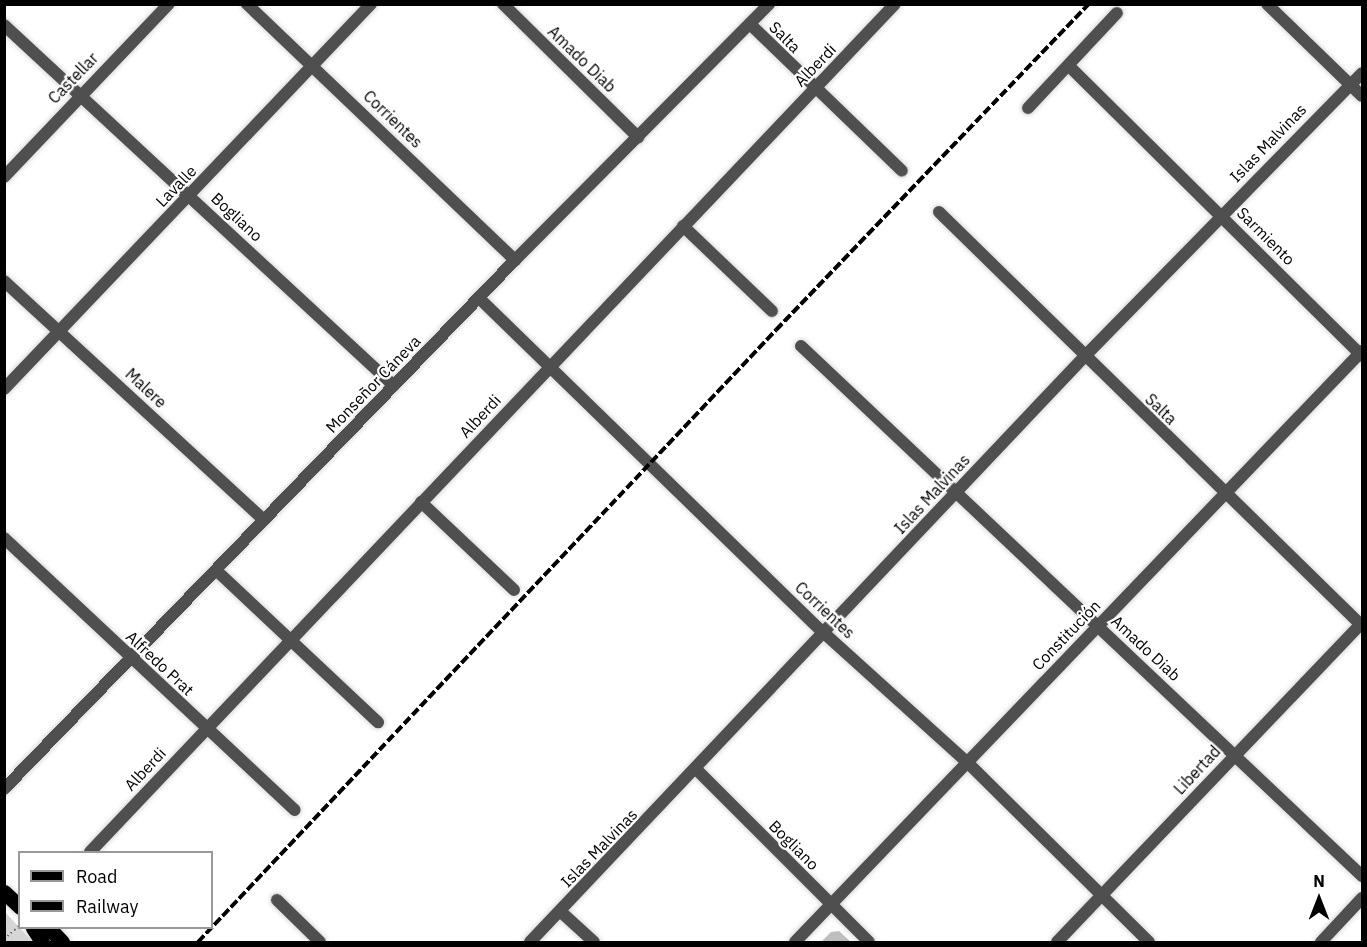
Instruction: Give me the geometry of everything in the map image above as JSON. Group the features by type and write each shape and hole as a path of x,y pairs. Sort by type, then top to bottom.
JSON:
{"main road":[{"path":"4,892 18,905"},
{"path":"34,929 42,942"},
{"path":"51,929 62,942"}],"street":[{"name":"Castellar","path":"4,177 80,94 169,4"},
{"name":"Corrientes","path":"247,4 515,260"},
{"name":"Lavalle","path":"4,389 370,4"},
{"name":"Amado Diab","path":"502,4 638,137"},
{"name":"Monseñor Cáneva","path":"4,789 132,660 515,260 769,4"},
{"name":"Alberdi","path":"91,851 895,4"},
{"path":"1267,4 1362,96"},
{"path":"1028,108 1118,13"},
{"name":"Salta","path":"750,24 814,90 902,171"},
{"name":"Bogliano","path":"4,25 394,386"},
{"name":"Sarmiento","path":"1068,66 1362,354"},
{"name":"Islas Malvinas","path":"530,942 697,770 1084,357 1349,83 1362,73"},
{"name":"Salta","path":"939,212 1225,495 1362,624"},
{"path":"683,226 772,311"},
{"name":"Malere","path":"4,281 264,520"},
{"name":"Corrientes","path":"480,299 824,633 967,762 1149,942"},
{"name":"Amado Diab","path":"801,346 955,494 1098,625 1362,876"},
{"name":"Constitución","path":"795,942 1098,625 1362,354"},
{"path":"421,502 514,590"},
{"name":"Alfredo Prat","path":"4,538 295,810"},
{"path":"217,572 378,722"},
{"name":"Libertad","path":"1057,942 1234,754 1362,624"},
{"name":"Bogliano","path":"697,770 869,942"},
{"path":"1321,942 1362,898"},
{"path":"277,900 320,942"},
{"path":"560,911 594,942"}],"path":[{"path":"4,939 18,927"}],"shaded area":[{"path":"5,912 18,926 18,929 21,929 33,942 5,942"}],"building":[{"path":"839,931 851,942 821,942 831,932"}],"railway":[{"path":"213,926 776,330 1089,4"},
{"path":"198,942 210,929"}]}
